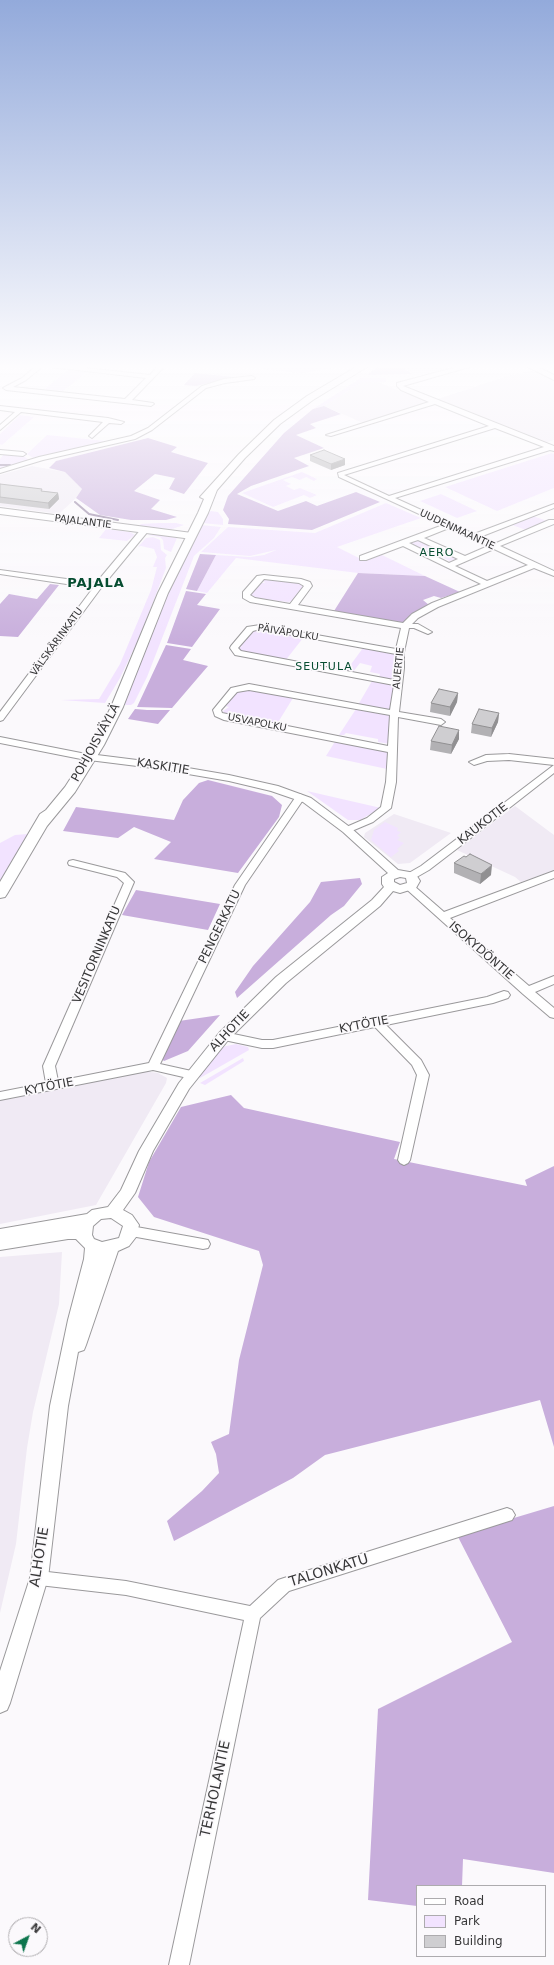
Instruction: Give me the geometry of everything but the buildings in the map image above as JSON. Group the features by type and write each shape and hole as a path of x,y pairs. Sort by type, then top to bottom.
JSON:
{"main road":[{"name":"POHJOISVÄYLÄ","path":"0,894 42,823 70,789 137,657 162,593 188,534 212,490 240,459"}],"street":[{"path":"0,471 39,459"},
{"name":"UUDENMAANTIE","path":"388,459 341,473 341,476 554,574"},
{"path":"389,498 515,459"},
{"path":"474,538 554,506"},
{"name":"PAJALANTIE","path":"0,511 145,530 188,534"},
{"path":"533,514 553,522"},
{"path":"450,565 553,522"},
{"path":"363,558 448,526"},
{"name":"VÄLSKÄRINKATU","path":"0,718 98,586 145,530"},
{"path":"417,537 465,559"},
{"path":"402,543 487,584"},
{"path":"542,569 554,563"},
{"path":"405,626 415,616 435,605 534,565"},
{"path":"0,572 98,586"},
{"path":"292,606 308,586 306,584 288,579 264,576 260,578 247,592 246,596 253,600 405,626 415,626 428,632"},
{"name":"AUERTIE","path":"347,830 370,820 386,808 391,782 394,714 400,652 405,626"},
{"name":"PÄIVÄPOLKU","path":"398,683 245,655 238,653 234,648 250,629 260,627 400,652"},
{"name":"USVAPOLKU","path":"392,750 224,717 218,714 218,710 234,690 249,687 394,714"},
{"path":"394,714 441,722"},
{"name":"KASKITIE","path":"0,740 86,756 153,765 229,778 274,788 300,797 321,810 347,830"},
{"path":"474,762 486,758 509,757 540,759 554,762"},
{"name":"KAUKOTIE","path":"410,882 425,868 554,768"},
{"name":"PENGERKATU","path":"153,1066 240,885 300,797"},
{"path":"347,830 395,873"},
{"name":"VESITORNINKATU","path":"53,1086 49,1066 129,882 121,875 73,864"},
{"path":"395,873 404,873 410,882 400,889 391,886 386,879 389,875 395,873"},
{"path":"442,916 554,874"},
{"name":"ISOKYDÖNTIE","path":"410,882 442,916 554,1014"},
{"name":"ALHOTIE","path":"113,1212 127,1193 146,1151 192,1075 224,1036 281,980 376,903 391,886"},
{"path":"527,991 554,980"},
{"name":"KYTÖTIE","path":"224,1036 262,1044 273,1044 489,1000 504,995"},
{"path":"377,1022 417,1063 423,1075 404,1160"},
{"name":"KYTÖTIE","path":"0,1096 153,1066 192,1075"},
{"path":"0,1235 90,1219 102,1213 113,1212 127,1219 131,1225 131,1231 124,1242 111,1247 101,1248 78,1234 68,1233 0,1244"},
{"path":"89,1241 84,1231 86,1223 90,1219"},
{"path":"131,1231 203,1244"},
{"name":"ALHOTIE","path":"0,1702 39,1578 59,1406 76,1320 92,1258 89,1241"},
{"name":"ALHOTIE","path":"59,1406 111,1247"},
{"name":"TALONKATU","path":"253,1614 284,1585 507,1515"},
{"path":"39,1578 126,1588 253,1614"},
{"name":"TERHOLANTIE","path":"179,1965 253,1614"}],"shaded area":[{"path":"65,459 194,459 208,463 184,494 169,489 175,478 155,474 134,491 160,500 151,509 177,517 166,520 131,520 100,515 76,498 82,489 65,472 49,468 56,461"},
{"path":"261,459 295,459 309,466 251,486 237,494 278,511 306,501 317,506 356,492 380,502 312,530 228,524 229,519 223,510 228,496"},
{"path":"32,466 65,472 82,489 76,498 59,514 0,506 0,475"},
{"path":"200,554 216,555 197,591 186,589"},
{"path":"358,573 425,576 460,592 441,598 434,596 423,600 429,605 411,614 404,623 334,611"},
{"path":"50,584 59,585 18,637 0,636 0,604 9,594 37,599"},
{"path":"186,591 206,594 197,605 220,609 192,647 167,643"},
{"path":"166,645 191,649 183,660 208,666 172,708 137,707"},
{"path":"135,709 170,710 158,724 128,719"},
{"path":"208,780 272,796 282,805 279,817 238,873 154,859 171,842 134,827 118,838 63,831 76,807 174,820 183,800 199,783"},
{"path":"515,806 554,835 554,870 521,882 515,877 457,850"},
{"path":"394,814 451,833 410,863 398,864 364,837 365,833"},
{"path":"360,878 362,884 344,906 331,915 237,998 235,992 253,966 310,902 321,882"},
{"path":"136,890 220,904 208,930 122,915"},
{"path":"220,1015 188,1051 164,1061 161,1058 179,1021"},
{"path":"143,1071 158,1073 167,1078 166,1083 96,1205 0,1224 0,1099"},
{"path":"231,1095 244,1108 400,1142 394,1159 527,1186 525,1180 554,1166 554,1447 540,1400 325,1455 293,1478 174,1541 167,1521 202,1491 219,1473 216,1454 211,1442 229,1434 239,1360 263,1265 259,1251 154,1217 138,1197 149,1162 181,1107"},
{"path":"62,1252 59,1304 33,1412 27,1448 16,1544 0,1613 0,1257"},
{"path":"554,1506 554,1873 463,1859 462,1885 416,1885 416,1906 368,1900 378,1709 512,1642 457,1535"}],"green space":[{"path":"0,459 27,459 29,460 0,469"},
{"path":"534,459 554,459 554,488 497,511 445,487"},
{"path":"302,472 317,479 314,481 306,477 300,480 292,477 283,480 291,484 286,486 294,490 300,488 317,495 310,498 304,495 273,507 242,493"},
{"path":"441,494 477,511 457,518 420,501"},
{"path":"386,503 421,518 337,547 363,560 382,555 425,576 358,573 236,558 207,593 197,591 216,555 250,557 264,555 276,550 250,556 201,552 228,527 315,533"},
{"path":"211,511 218,512 223,519 223,525 202,523 205,516"},
{"path":"533,516 547,521 526,530 512,525"},
{"path":"176,523 184,525 172,529 138,527 141,524"},
{"path":"201,525 221,527 214,538 194,556 147,677 134,703 131,705 124,705 133,676 168,591"},
{"path":"106,529 130,532 135,535 127,541 99,538"},
{"path":"154,534 177,538 171,552 164,549 163,540 160,537 147,535"},
{"path":"153,537 160,540 161,550 167,555 165,558 166,568 141,634 120,678 105,703 61,700 99,699 120,664 151,590 157,567 153,567 157,557 154,549 141,546 138,547 146,538"},
{"path":"419,540 458,558 450,561 410,543"},
{"path":"268,578 299,583 303,587 292,601 288,602 254,598 249,596 249,592 259,582 264,583 265,582 261,581"},
{"path":"257,630 303,638 285,661 238,650 238,647 243,647 238,646 252,631"},
{"path":"363,648 397,654 394,680 379,677 380,674 370,672 372,666 360,663 353,672 346,671"},
{"path":"372,681 393,684 393,709 389,711 358,705"},
{"path":"243,690 293,698 277,724 225,714 223,711 229,707 225,706 235,693"},
{"path":"356,709 392,715 390,744 378,742 378,739 346,733 344,735 339,735"},
{"path":"336,740 390,751 387,769 326,756"},
{"path":"307,791 381,808 360,820 348,820"},
{"path":"385,822 398,828 397,831 401,832 397,836 400,837 397,840 404,843 397,849 399,851 391,857 371,840 374,830"},
{"path":"28,834 0,881 0,843 15,835"},
{"path":"236,1044 248,1047 249,1050 200,1078 199,1077 222,1047"},
{"path":"243,1058 244,1061 205,1085 200,1083"}],"waterway":[{"path":"0,465 10,465"},
{"path":"75,502 89,514 118,520"}],"district":[{"name":"AERO","path":"437,553"},
{"name":"PAJALA","path":"96,584"},
{"name":"SEUTULA","path":"324,667"}]}
